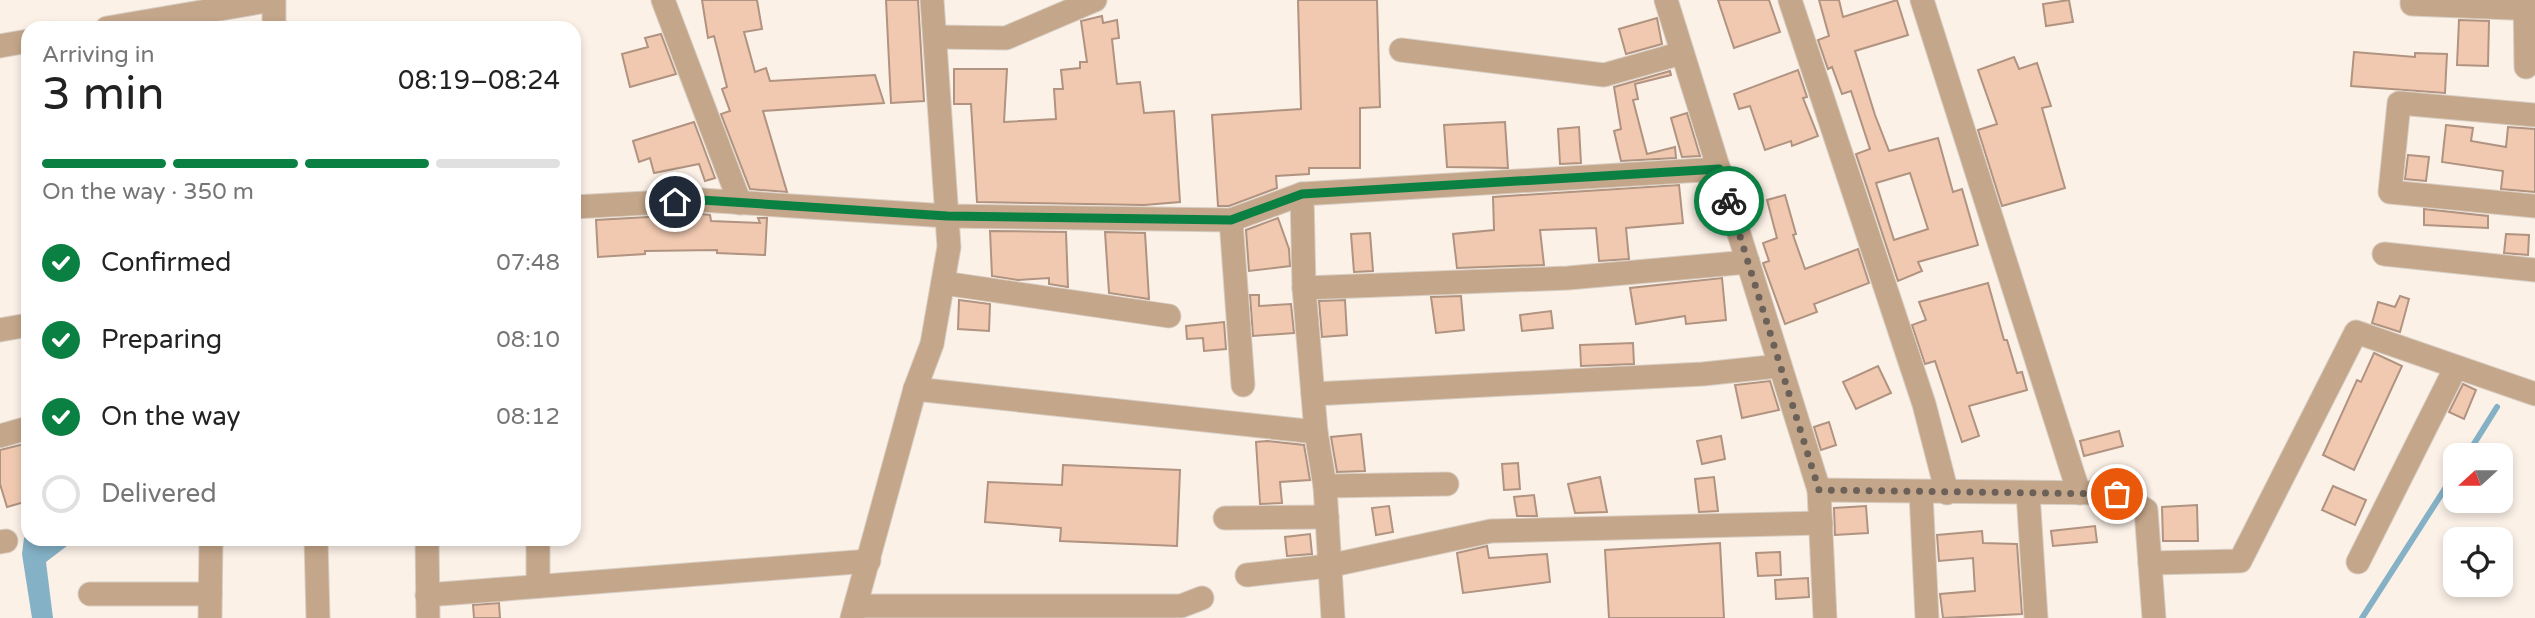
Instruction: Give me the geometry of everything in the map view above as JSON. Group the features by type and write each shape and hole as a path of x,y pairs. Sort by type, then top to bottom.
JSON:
{"street":[{"path":"148,21 273,0 274,21"},
{"path":"663,0 740,203"},
{"path":"932,0 949,247 932,344 915,389 854,612 1181,606 1202,598"},
{"path":"935,37 1006,38 1096,0"},
{"path":"1666,0 1819,490 1825,618"},
{"path":"1790,0 1924,404 1947,493"},
{"path":"1922,0 2079,494"},
{"path":"2412,0 2412,4 2529,6 2526,67"},
{"path":"0,46 21,42"},
{"path":"1401,50 1604,75 1682,53"},
{"path":"2535,115 2399,103 2390,192 2535,206"},
{"path":"581,207 701,200 947,216 1231,220 1302,194 1719,169"},
{"path":"1302,194 1304,288 1316,432 1325,486 1333,618"},
{"path":"1231,220 1243,385"},
{"path":"2384,254 2535,270"},
{"path":"1304,288 1568,278 1748,262"},
{"path":"943,283 1169,316"},
{"path":"0,330 21,326"},
{"path":"2150,563 2239,561 2357,332 2535,394"},
{"path":"1313,394 1703,374 1780,366"},
{"path":"2358,562 2456,367"},
{"path":"915,389 1316,432"},
{"path":"0,436 21,430"},
{"path":"1325,486 1447,484"},
{"path":"1819,490 2117,494 2146,510 2154,618"},
{"path":"1921,493 1927,618"},
{"path":"2028,493 2036,618"},
{"path":"1225,518 1327,517"},
{"path":"1247,575 1328,566 1491,531 1821,523"},
{"path":"210,618 211,546"},
{"path":"316,546 318,618"},
{"path":"427,546 428,618"},
{"path":"538,546 538,586"},
{"path":"427,595 869,561"},
{"path":"90,594 210,594"}],"water":[{"path":"23,546 67,546 46,562 53,618 32,618"}],"building":[{"path":"702,0 757,0 762,29 744,32 755,72 766,68 770,81 875,75 884,103 763,111 787,192 750,189 721,114 730,111 722,89 727,87 714,36 708,38"},
{"path":"886,0 918,0 924,101 891,103"},
{"path":"1298,0 1377,0 1380,107 1360,108 1360,168 1309,168 1309,174 1276,176 1277,188 1229,206 1218,206 1212,115 1301,109"},
{"path":"1718,0 1769,0 1780,32 1734,48"},
{"path":"1819,0 1839,0 1843,17 1897,0 1908,35 1855,51 1875,115 1889,151 1938,138 1953,192 1962,189 1978,245 1918,262 1922,271 1898,281 1856,154 1870,149 1851,91 1842,94 1832,67 1828,69 1818,40 1829,36","holes":["1910,173 1928,229 1894,240 1876,183"]},
{"path":"2069,0 2073,22 2046,26 2043,4"},
{"path":"1102,16 1103,23 1117,20 1119,38 1112,39 1117,84 1140,82 1144,113 1174,111 1180,202 1144,205 977,202 971,104 954,104 954,69 1007,69 1004,122 1056,119 1054,89 1063,89 1061,70 1080,68 1080,62 1087,62 1081,21"},
{"path":"1657,18 1662,44 1626,54 1619,29"},
{"path":"2459,20 2489,21 2488,66 2457,65"},
{"path":"661,34 676,74 630,87 622,54 648,47 645,38"},
{"path":"2354,52 2415,57 2415,53 2447,54 2445,93 2351,86"},
{"path":"2014,57 2019,69 2037,63 2051,106 2042,108 2065,188 2002,206 1978,130 1997,124 1978,70"},
{"path":"1798,70 1807,97 1803,98 1818,136 1792,146 1791,141 1765,150 1750,106 1739,109 1734,94"},
{"path":"1670,71 1671,75 1635,84 1638,99 1633,100 1647,154 1675,147 1676,158 1621,161 1614,131 1621,129 1614,87"},
{"path":"1687,113 1700,156 1682,157 1671,118"},
{"path":"694,122 715,178 705,181 699,164 654,173 650,158 639,162 633,141"},
{"path":"1505,122 1508,168 1447,167 1444,125"},
{"path":"2446,125 2473,128 2471,141 2506,147 2508,127 2535,129 2535,192 2501,189 2503,171 2442,162"},
{"path":"1579,127 1581,163 1560,164 1558,129"},
{"path":"2408,155 2429,157 2426,181 2405,179"},
{"path":"1679,185 1683,223 1626,228 1629,259 1599,261 1596,228 1540,230 1544,265 1457,268 1453,234 1494,230 1493,197"},
{"path":"1785,195 1796,234 1793,235 1805,269 1858,249 1869,283 1814,304 1817,312 1785,324 1763,263 1769,261 1763,243 1777,238 1767,200"},
{"path":"2424,209 2488,216 2488,228 2424,225"},
{"path":"710,215 711,221 760,223 758,218 767,218 765,255 717,253 717,250 645,251 645,254 598,257 596,220"},
{"path":"1278,218 1289,249 1290,266 1249,271 1246,230"},
{"path":"990,231 1066,232 1068,287 1049,284 1049,278 1018,280 992,276"},
{"path":"1105,232 1145,233 1149,299 1109,293"},
{"path":"1370,233 1373,271 1354,272 1351,234"},
{"path":"2506,234 2529,235 2528,255 2504,253"},
{"path":"1722,278 1726,320 1686,324 1685,316 1636,324 1630,288"},
{"path":"1988,283 2004,340 2007,340 2017,373 2022,372 2027,390 1969,406 1979,436 1962,442 1935,361 1925,364 1912,325 1926,320 1919,302"},
{"path":"1250,295 1259,295 1259,306 1291,304 1294,333 1253,336"},
{"path":"1461,296 1464,330 1436,333 1431,297"},
{"path":"2400,296 2409,299 2400,332 2372,323 2378,302 2395,307"},
{"path":"959,300 990,304 989,331 958,329"},
{"path":"1345,300 1347,335 1322,337 1319,301"},
{"path":"1551,311 1553,328 1522,331 1520,315"},
{"path":"1224,322 1226,349 1204,351 1203,338 1187,339 1186,326"},
{"path":"1633,343 1634,364 1581,366 1580,345"},
{"path":"2374,353 2402,366 2354,470 2323,455 2357,380 2361,382"},
{"path":"1878,366 1891,393 1856,409 1843,382"},
{"path":"1770,381 1779,410 1742,418 1735,385"},
{"path":"2463,384 2476,390 2464,419 2449,412"},
{"path":"1829,422 1836,445 1821,450 1814,427"},
{"path":"2119,431 2123,446 2084,456 2080,441"},
{"path":"1361,434 1365,471 1337,472 1331,437"},
{"path":"1721,436 1725,459 1702,464 1697,441"},
{"path":"1256,442 1304,445 1310,480 1280,482 1282,503 1260,504"},
{"path":"21,445 21,503 7,507 0,484 0,450"},
{"path":"1518,463 1520,489 1504,490 1502,464"},
{"path":"1063,465 1180,470 1177,546 1060,541 1061,528 985,522 988,482 1062,485"},
{"path":"1600,477 1607,512 1575,513 1568,484"},
{"path":"1714,477 1718,511 1699,512 1695,479"},
{"path":"2333,486 2366,500 2355,525 2322,510"},
{"path":"1534,495 1537,516 1517,516 1514,497"},
{"path":"2197,505 2198,541 2163,541 2162,507"},
{"path":"1389,506 1393,532 1376,535 1372,508"},
{"path":"1866,506 1868,533 1835,535 1834,508"},
{"path":"2095,526 2097,542 2053,546 2051,531"},
{"path":"1982,531 1983,543 2017,544 2022,614 1943,618 1940,594 1975,591 1973,558 1939,561 1937,535"},
{"path":"1310,534 1312,554 1287,556 1285,537"},
{"path":"1720,543 1724,618 1609,618 1605,550"},
{"path":"1487,546 1489,558 1547,554 1550,582 1463,593 1457,553"},
{"path":"1780,552 1781,575 1758,576 1756,553"},
{"path":"1808,578 1809,597 1776,599 1775,580"},
{"path":"499,603 500,618 474,618 473,605"}],"waterway":[{"path":"2474,443 2497,407"},
{"path":"2362,618 2443,492"}],"way so far":[{"path":"1729,201 1819,490 2117,494"}],"route":[{"path":"675,202 701,200 947,216 1231,220 1302,194 1719,169 1729,201"}]}
